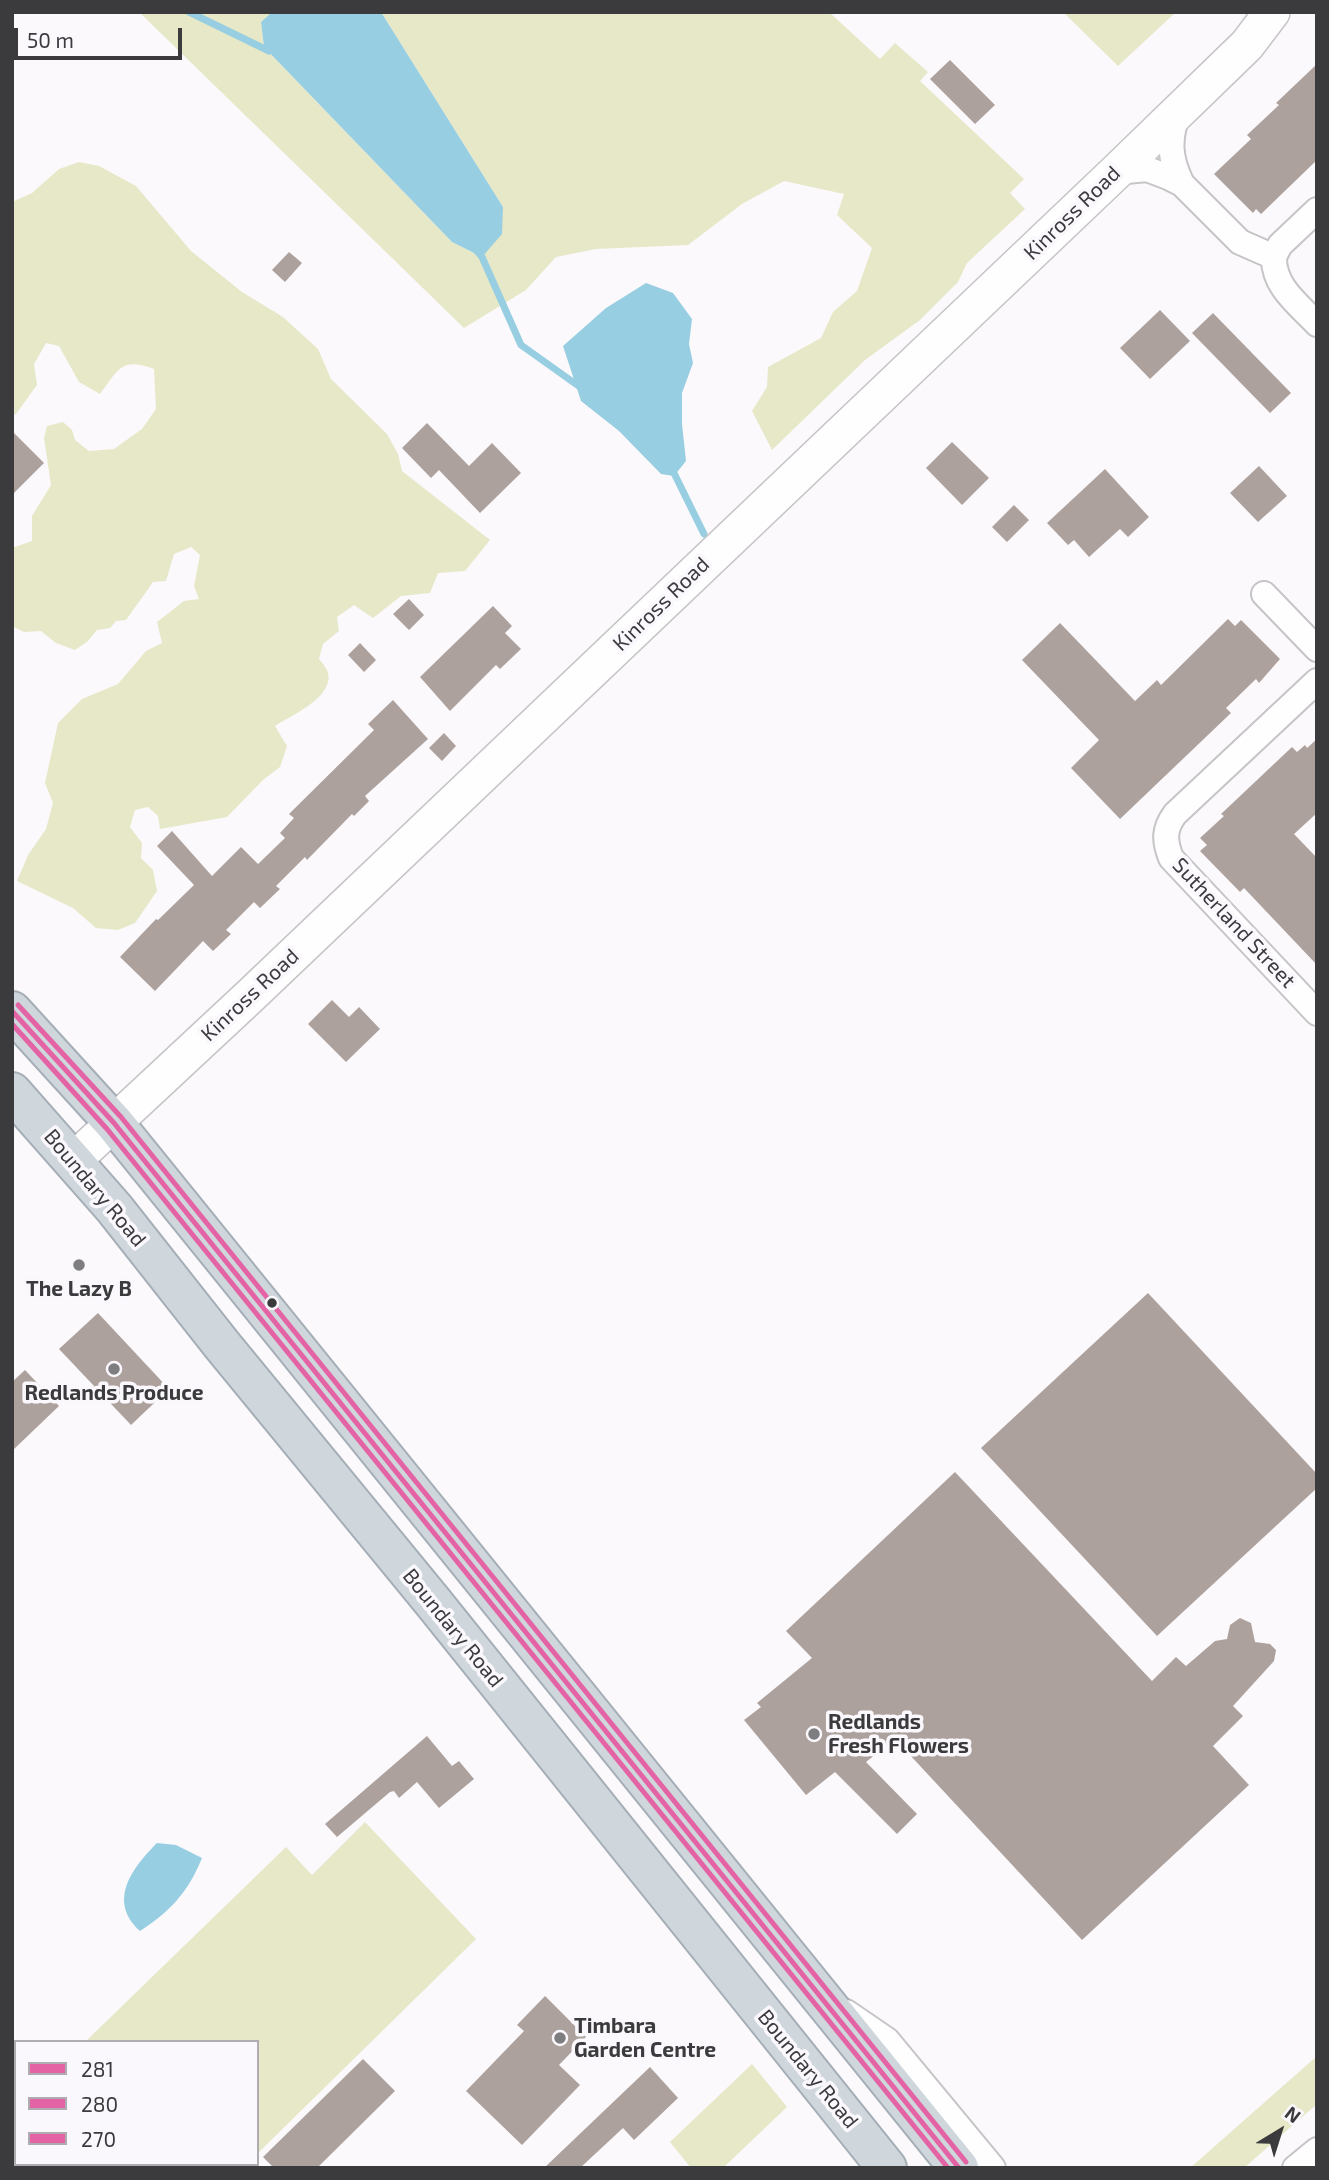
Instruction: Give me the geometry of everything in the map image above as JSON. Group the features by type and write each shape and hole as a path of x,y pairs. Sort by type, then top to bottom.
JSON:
{"highway":[{"path":"12,1011 114,1123 959,2168"},
{"name":"Boundary Road","path":"12,1092 114,1208 887,2168"}],"street":[{"name":"Kinross Road","path":"73,1161 1116,172 1247,45 1272,12"},
{"name":"Kinross Road","path":"1247,45 1275,30 1296,12"},
{"path":"1180,108 1174,123 1170,152 1182,184"},
{"path":"1116,172 1147,169 1182,184 1240,242 1275,257"},
{"path":"1317,210 1280,244 1274,271 1281,286 1317,324"},
{"path":"1264,594 1317,649"},
{"name":"Sutherland Street","path":"1317,681 1175,814 1167,825 1165,842 1171,858 1317,1013"},
{"path":"817,1991 887,2040 993,2168"},
{"path":"1295,2168 1317,2150"}],"green space":[{"path":"139,12 272,12 261,22 264,47 452,242 482,257 503,207 381,12 829,12 880,59 895,43 928,72 920,81 1024,179 1010,193 1025,209 967,263 958,282 920,320 865,360 772,450 752,411 767,387 768,367 821,338 833,312 857,291 872,248 837,215 844,194 784,181 742,204 688,245 596,249 556,257 526,290 464,328"},
{"path":"1063,12 1176,12 1118,66"},
{"path":"79,162 99,166 136,186 191,251 242,292 283,317 318,349 331,379 387,434 398,454 402,471 490,540 465,571 438,573 430,593 401,596 373,618 354,605 337,617 339,631 323,644 319,659 328,673 325,690 301,711 275,726 287,746 280,767 263,780 227,817 160,829 158,816 148,807 135,810 130,827 142,843 141,858 153,870 157,891 135,923 118,930 96,928 73,908 17,881 28,855 46,829 53,803 45,783 58,723 82,699 118,684 146,651 162,643 157,622 184,601 199,599 194,586 200,555 191,547 174,554 166,581 153,582 126,620 116,621 110,628 97,630 75,650 56,643 41,631 24,632 12,626 12,548 32,541 32,516 51,485 44,438 47,426 63,422 72,430 75,440 89,451 114,449 142,429 156,409 154,369 127,365 117,372 100,394 79,382 59,346 46,343 34,364 37,385 12,416 12,202 32,193 59,169"},
{"path":"365,1822 476,1939 259,2152 259,2040 87,2040 286,1847 312,1875"},
{"path":"1317,2056 1317,2104 1244,2168 1190,2168"},
{"path":"752,2064 787,2107 723,2168 691,2168 670,2142"},
{"path":"14,2110 14,2166 245,2166 12,2168"}],"water":[{"path":"272,12 381,12 503,207 502,234 482,257 452,242 264,47 261,22"},
{"path":"646,283 673,293 692,319 689,344 693,363 682,393 686,461 674,476 661,474 619,431 581,401 563,346 606,308"},
{"path":"157,1843 176,1845 202,1858 191,1881 177,1900 140,1931 130,1920 124,1897 132,1874"}],"building":[{"path":"950,60 995,105 975,124 930,79"},
{"path":"1317,64 1317,160 1261,214 1256,209 1253,213 1214,174 1251,139 1247,135 1279,105 1276,103"},
{"path":"289,252 302,263 285,282 272,270"},
{"path":"1160,310 1190,341 1150,379 1120,348"},
{"path":"1213,313 1291,393 1270,413 1192,333"},
{"path":"427,423 469,466 492,443 521,473 480,513 439,470 431,478 402,448"},
{"path":"12,431 44,463 12,495"},
{"path":"952,442 989,478 962,505 926,468"},
{"path":"1259,466 1287,496 1258,522 1230,493"},
{"path":"1105,469 1149,517 1128,537 1120,529 1089,557 1074,540 1068,545 1047,523"},
{"path":"1014,505 1029,520 1007,542 992,527"},
{"path":"409,599 424,615 409,630 393,614"},
{"path":"493,606 512,626 505,633 521,649 500,669 496,665 450,711 420,677"},
{"path":"1228,619 1235,626 1241,620 1280,659 1259,683 1256,679 1226,708 1231,713 1120,819 1071,768 1099,740 1022,660 1060,623 1135,701 1157,680 1161,685"},
{"path":"360,643 376,660 364,672 348,655"},
{"path":"393,700 428,739 365,796 369,801 354,816 352,814 307,860 305,857 276,886 280,889 260,908 254,902 226,930 231,934 213,951 203,941 155,991 120,957 156,919 194,885 157,846 172,831 212,876 241,847 258,864 285,838 280,833 294,818 289,814 374,730 368,724"},
{"path":"444,733 456,746 442,761 429,748"},
{"path":"1317,739 1317,813 1294,834 1317,858 1317,965 1244,888 1240,892 1200,851 1207,845 1200,838 1224,816 1221,814 1292,747 1297,752"},
{"path":"332,1000 349,1017 359,1007 380,1029 346,1062 308,1024"},
{"path":"1148,1293 1317,1474 1317,1488 1157,1636 981,1448"},
{"name":"Redlands Produce","path":"98,1313 169,1389 131,1425 59,1349"},
{"path":"25,1370 59,1406 12,1451 12,1382"},
{"path":"955,1472 1152,1681 1176,1657 1186,1666 1215,1641 1227,1639 1230,1625 1240,1618 1251,1623 1255,1642 1270,1644 1276,1650 1274,1661 1233,1706 1243,1716 1213,1746 1249,1785 1082,1940 895,1739 866,1762 917,1814 897,1834 835,1772 806,1795 744,1720 761,1707 757,1703 812,1658 786,1631"},
{"path":"427,1736 452,1766 459,1761 474,1779 439,1808 417,1782 399,1798 394,1791 390,1792 337,1837 325,1824"},
{"path":"545,1996 586,2037 559,2065 580,2085 522,2145 466,2091 524,2031 517,2025"},
{"path":"363,2059 395,2091 317,2168 274,2168 263,2157"},
{"path":"650,2067 678,2098 634,2140 623,2128 580,2168 544,2168"}],"waterway":[{"path":"189,12 269,51"},
{"path":"477,251 521,345 580,387"},
{"path":"672,469 704,534"}],"transit line":[{"name":"270","path":"18,1005 121,1117 966,2162"},
{"name":"281","path":"12,1011 114,1123 959,2168"},
{"name":"280","path":"12,1024 107,1129 948,2168"}],"place":[{"name":"The Lazy B","path":"79,1265"},
{"name":"Redlands Produce","path":"114,1369"},
{"name":"Redlands Fresh Flowers","path":"814,1734"},
{"name":"Timbara Garden Centre","path":"560,2038"}]}
